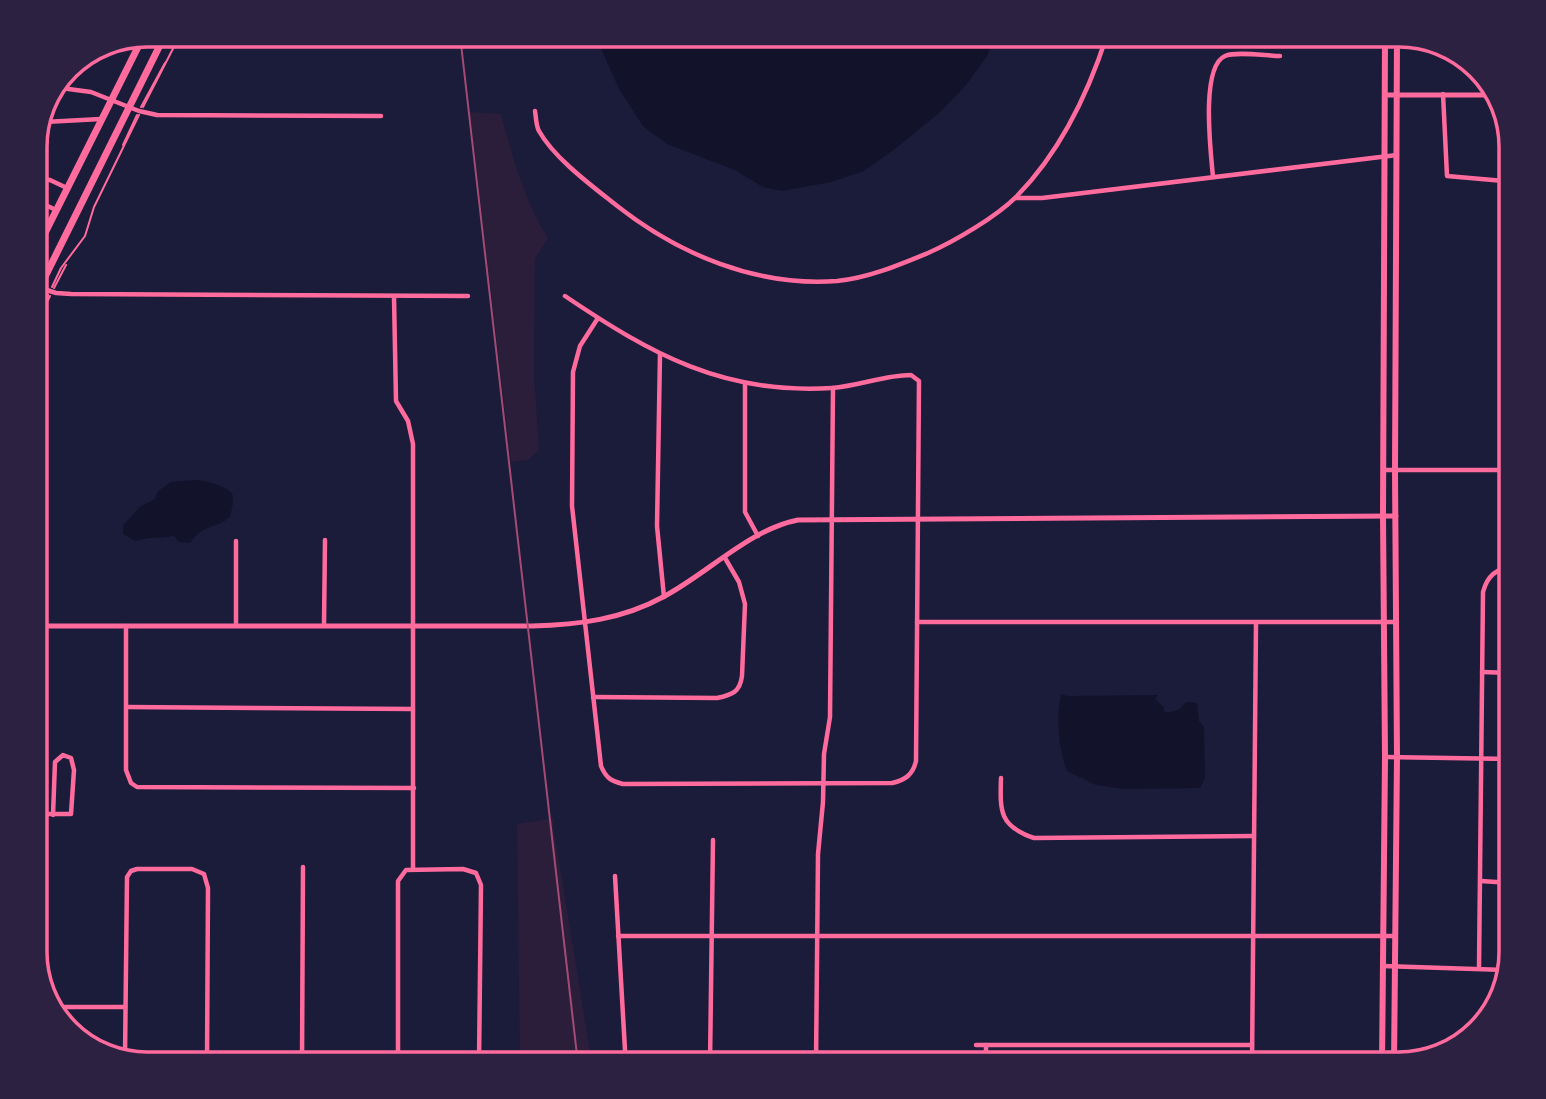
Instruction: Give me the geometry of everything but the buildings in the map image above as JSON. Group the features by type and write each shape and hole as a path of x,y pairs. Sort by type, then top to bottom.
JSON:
{"main road":[{"path":"153,57 155,47"},
{"path":"47,269 158,47"},
{"path":"1382,1052 1385,47"},
{"path":"1394,1052 1398,622 1395,471 1397,47"},
{"path":"47,229 137,48"},
{"path":"1384,312 1396,297"}],"street":[{"path":"535,111 538,130 573,169 628,215 696,255 746,274 811,281 839,281 873,274 956,240 1016,198 1072,122 1103,47"},
{"path":"1213,177 1208,120 1216,66 1225,56 1280,56"},
{"path":"67,89 91,92 157,115 380,116"},
{"path":"1443,94 1447,176 1499,181"},
{"path":"1385,95 1483,95"},
{"path":"51,122 101,119"},
{"path":"1016,198 1042,198 1398,155"},
{"path":"47,180 67,188"},
{"path":"47,206 56,211"},
{"path":"47,289 71,294 468,296"},
{"path":"565,296 660,354 708,373 745,383 800,389 833,388 906,375 916,377 920,388 916,761 909,776 892,783 824,784 623,784 607,778 601,766 572,506 573,372 580,346 598,318"},
{"path":"394,297 396,401 412,434 412,869"},
{"path":"660,354 657,526 664,597"},
{"path":"745,383 745,505 747,520 758,536"},
{"path":"816,1052 818,854 824,754 830,718 833,388"},
{"path":"1383,400 1396,401"},
{"path":"1383,470 1499,471"},
{"path":"47,626 533,626 583,621 630,613 664,597 758,536 787,523 919,518 1396,516"},
{"path":"324,625 325,540"},
{"path":"236,541 236,625"},
{"path":"593,697 717,698 736,691 741,685 742,676 745,604 739,582 724,558"},
{"path":"1479,968 1483,592 1486,581 1499,570"},
{"path":"917,622 1398,622"},
{"path":"1252,1052 1256,623"},
{"path":"126,625 126,770 131,783 144,788 414,788"},
{"path":"1482,672 1499,673"},
{"path":"127,707 413,709"},
{"path":"47,815 53,815 71,814 74,770 71,758 64,755 55,762 53,815"},
{"path":"1385,757 1499,759"},
{"path":"1001,778 1001,808 1004,819 1011,827 1034,838 1254,836"},
{"path":"710,1052 713,841"},
{"path":"302,1052 303,867"},
{"path":"125,1049 125,885 131,872 144,868 192,869 204,874 208,888 207,1052"},
{"path":"397,1052 398,881 402,874 412,869 463,869 476,873 479,878 479,1052"},
{"path":"615,876 625,1052"},
{"path":"1481,881 1499,882"},
{"path":"618,936 1395,936"},
{"path":"1383,966 1497,969"},
{"path":"64,1007 125,1007"},
{"path":"976,1045 1252,1045"},
{"path":"986,1045 986,1052"}],"path":[{"path":"146,99 174,47"},
{"path":"69,258 85,236 94,207 135,121"}],"shaded area":[{"path":"600,47 990,47 966,85 939,113 864,171 831,182 781,191 763,187 735,170 667,144 643,126 619,89"},
{"path":"470,112 501,114 526,194 548,238 535,259 534,374 539,450 528,460 511,462"},
{"path":"194,480 215,484 230,491 233,499 230,517 200,532 190,543 179,542 174,536 135,541 123,534 123,525 140,507 155,499 158,491 171,482"},
{"path":"1061,694 1158,695 1155,699 1168,713 1180,709 1186,702 1197,703 1199,721 1204,727 1205,778 1200,788 1124,789 1096,785 1067,771 1059,733"},
{"path":"554,818 590,1052 520,1052 517,824"},
{"path":"1164,1050 1240,1052 1164,1052"}],"railway":[{"path":"461,47 577,1052"}]}
